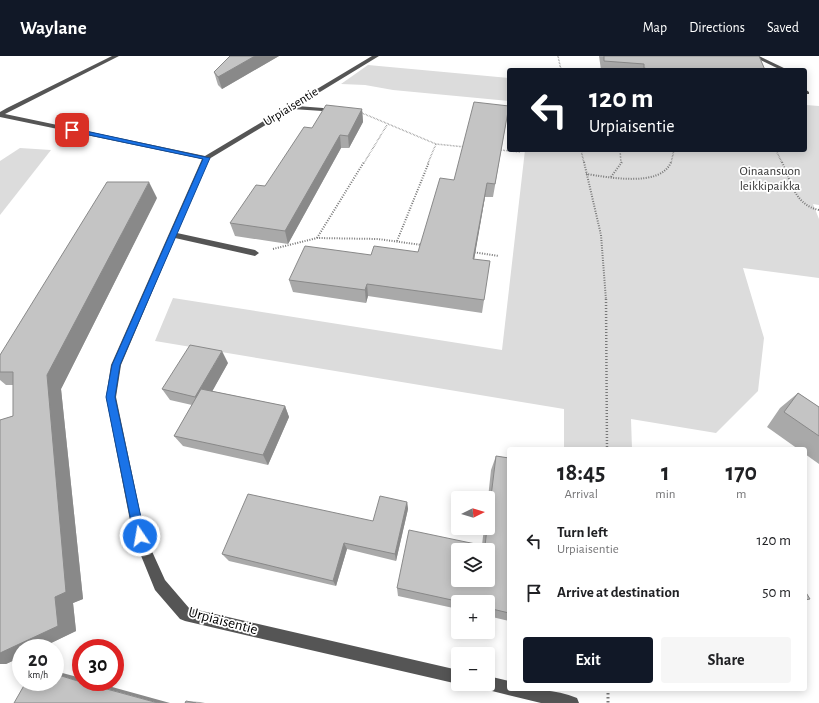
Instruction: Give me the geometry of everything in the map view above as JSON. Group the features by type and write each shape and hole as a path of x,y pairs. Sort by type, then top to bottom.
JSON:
{"street":[{"path":"0,115 116,56"},
{"name":"Urpiaisentie","path":"376,56 206,158 116,365 111,397 140,536 160,585 185,614 451,675"},
{"path":"754,56 781,68"},
{"path":"290,107 362,113"},
{"path":"0,115 206,158"},
{"path":"173,235 255,253"},
{"path":"495,686 507,688"},
{"path":"519,691 572,703"}],"path":[{"path":"558,56 561,68"},
{"path":"362,113 387,125 436,144 466,147"},
{"path":"317,238 387,125"},
{"path":"397,241 436,144"},
{"path":"497,150 507,151"},
{"path":"581,152 601,235 606,284 607,447"},
{"path":"611,177 622,162 620,152"},
{"path":"586,174 634,180 660,173 670,165 673,152"},
{"path":"777,152 800,201 810,208 819,210"},
{"path":"255,253 317,238 378,239 429,246"},
{"path":"468,252 499,256"},
{"path":"608,691 608,703"}],"green space":[{"path":"368,65 507,78 507,101 393,90 365,85 341,84"},
{"name":"Oinaansuon leikkipaikka","path":"807,105 819,106 819,205 813,204 819,219 819,278 743,268 764,338 758,391 716,433 631,419 632,447 564,447 564,409 155,341 173,298 502,350 525,152 807,152"},
{"path":"20,148 51,150 0,215 0,161"}],"building":[{"path":"230,56 255,56 218,77 214,72"},
{"path":"604,56 759,56 764,68 644,68 644,64 604,61"},
{"path":"474,102 507,106 507,117 495,184 487,183 473,259 490,261 484,300 367,284 365,290 289,280 305,246 371,255 374,246 418,252 440,178 454,180"},
{"path":"326,105 362,109 348,136 340,135 285,231 230,223 256,185 265,186 304,127 312,128"},
{"path":"107,182 149,182 47,375 66,592 55,597 58,626 30,639 12,639 12,647 0,653 0,420 13,416 13,372 0,372 0,355"},
{"path":"190,345 222,351 195,397 162,389"},
{"path":"201,389 285,406 263,455 174,436"},
{"path":"798,393 819,407 819,436 784,412"},
{"path":"496,456 507,458 507,613 495,610 495,595 451,595 451,600 397,588 409,530 471,543 451,543 451,587 495,587 495,543 485,543 486,535 495,535 495,491 492,491"},
{"path":"248,494 373,521 380,496 407,502 395,554 344,543 333,581 222,554"},
{"path":"64,677 72,679 72,691 114,691 158,703 14,703 21,691 64,691"},
{"path":"186,701 196,703 185,703"}],"route":[{"path":"72,130 206,158 197,182 116,365 111,397 140,536"}]}
